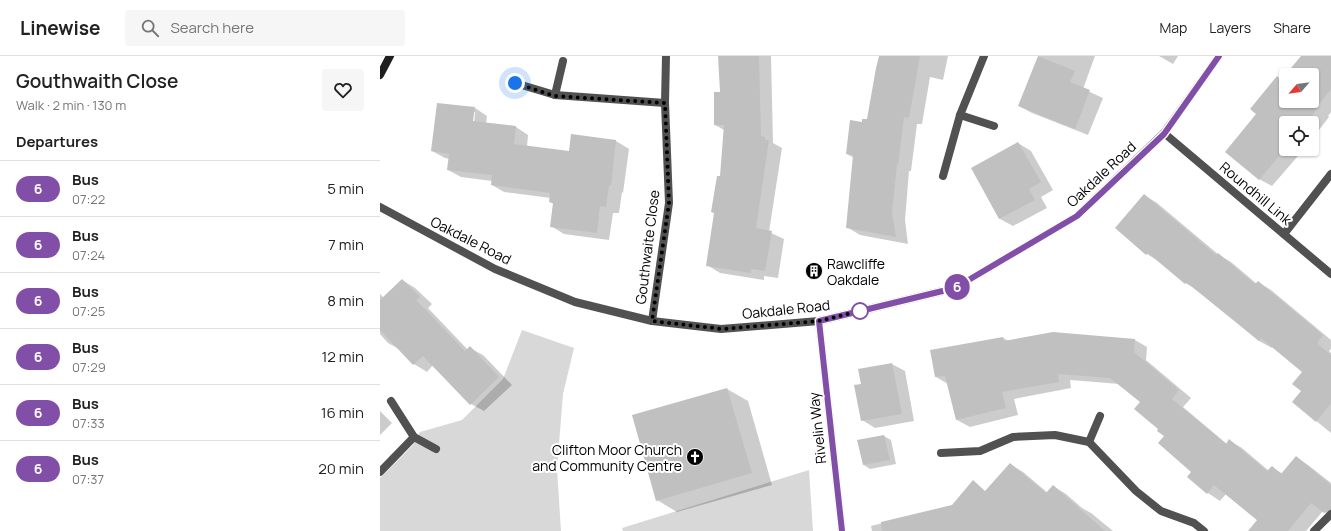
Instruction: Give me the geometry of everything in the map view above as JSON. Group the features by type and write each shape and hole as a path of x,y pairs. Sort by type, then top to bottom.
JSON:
{"street":[{"path":"380,75 390,56"},
{"name":"Gouthwaite Close","path":"652,321 669,203 665,103 666,56"},
{"path":"943,176 960,115 984,56"},
{"name":"Oakdale Road","path":"380,207 495,269 575,302 652,321 722,329 819,321 955,288 1077,216 1164,134 1219,56"},
{"path":"555,96 563,61"},
{"path":"515,83 555,96 665,103"},
{"path":"960,115 994,126"},
{"name":"Roundhill Link","path":"1164,134 1331,274"},
{"path":"1284,234 1331,174"},
{"name":"Rivelin Way","path":"819,321 842,531"},
{"path":"390,401 414,437 436,449"},
{"path":"1089,442 1100,416"},
{"path":"941,453 980,451 1013,437 1056,435 1089,442 1136,491 1161,511 1194,523 1204,531"},
{"path":"380,472 414,437"},
{"path":"1314,531 1331,514"}],"shaded area":[{"path":"522,330 574,348 563,394 557,469 561,531 380,531 380,478 413,445 420,432 462,420 503,379"},
{"path":"809,470 813,531 623,531 622,528"}],"building":[{"path":"718,56 759,56 761,136 765,137 765,140 769,140 756,228 772,231 765,271 751,269 751,273 706,266 714,213 711,212 717,176 720,176 724,125 714,125 714,92 720,92"},
{"path":"879,56 920,56 909,118 904,117 898,165 897,164 892,213 896,237 846,228 853,155 846,154 850,120 862,122 862,119 867,119"},
{"path":"1038,56 1075,71 1070,82 1090,90 1075,129 1018,106"},
{"path":"1301,56 1331,56 1331,89 1319,104 1319,68 1291,68"},
{"path":"1277,76 1279,78 1279,108 1317,109 1312,116 1279,116 1279,156 1259,180 1225,152 1256,114 1250,109"},
{"path":"437,103 475,107 473,121 516,126 514,144 569,151 571,134 616,140 611,186 609,186 606,207 600,206 597,233 550,227 553,203 549,202 550,193 491,185 492,175 447,170 449,154 431,151"},
{"path":"1018,142 1041,182 1029,189 1035,200 999,219 971,168"},
{"path":"1144,194 1216,255 1218,253 1255,284 1258,281 1323,335 1317,343 1331,355 1331,403 1316,422 1292,402 1301,391 1292,384 1302,372 1261,338 1259,341 1186,282 1185,284 1148,253 1146,255 1115,228"},
{"path":"402,279 420,297 416,300 465,351 470,346 499,377 470,405 423,356 413,365 380,330 380,300"},
{"path":"1053,332 1135,339 1134,352 1179,390 1172,399 1226,444 1229,439 1267,471 1272,466 1281,474 1296,456 1331,485 1331,509 1324,513 1311,503 1288,531 1248,531 1257,520 1214,485 1207,494 1187,477 1191,472 1158,443 1164,436 1134,409 1140,402 1110,378 1058,374 1059,382 1002,392 1006,408 956,420 945,376 935,377 930,350 1003,337 1004,341"},
{"path":"892,363 902,414 861,421 854,385 861,384 858,369"},
{"name":"Clifton Moor Church and Community Centre","path":"727,388 752,473 656,501 632,415"},
{"path":"884,435 890,460 863,465 857,440"},
{"path":"1010,463 1046,493 1053,485 1105,531 882,531 881,522 952,505 973,480 985,491"}],"bus line":[{"name":"6","path":"842,531 819,321 955,288 1077,216 1164,134 1219,56"}],"place":[{"name":"Rawcliffe Oakdale","path":"814,271"},
{"name":"Clifton Moor Church and Community Centre","path":"695,457"}],"route":[{"path":"515,83 555,96 665,103 669,203 652,321 722,329 819,321 864,310 860,311"}]}
